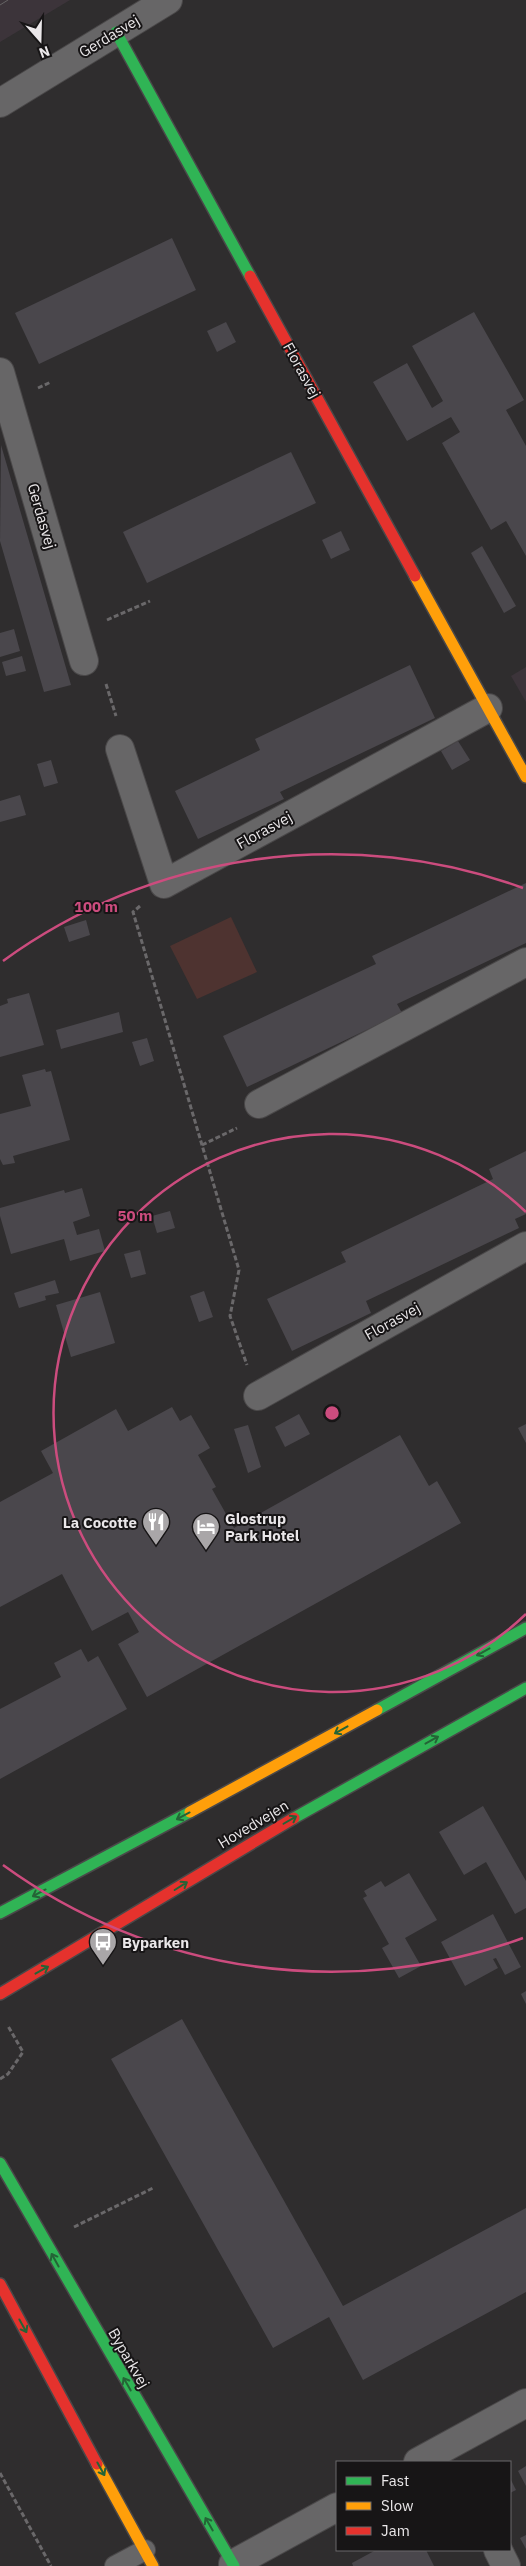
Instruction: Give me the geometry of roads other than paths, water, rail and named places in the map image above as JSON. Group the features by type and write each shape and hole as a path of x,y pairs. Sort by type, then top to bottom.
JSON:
{"street":[{"name":"Gerdasvej","path":"0,103 168,0"},
{"name":"Florasvej","path":"116,32 526,777"},
{"name":"Gerdasvej","path":"0,372 84,661"},
{"name":"Florasvej","path":"120,749 164,884 488,708"},
{"path":"259,1104 526,962"},
{"name":"Florasvej","path":"258,1396 526,1246"},
{"path":"0,1913 274,1767 526,1628"},
{"name":"Hovedvejen","path":"0,1994 87,1944 256,1839 378,1769 526,1688"},
{"name":"Byparkvej","path":"0,2163 234,2565"},
{"path":"0,2284 149,2558"},
{"path":"422,2461 446,2455 526,2403"},
{"path":"234,2565 336,2508"},
{"path":"498,2551 506,2566"}],"lane":[{"path":"115,2566 149,2558"}],"tram line":[{"path":"0,5 8,0"}],"place":[{"name":"La Cocotte","path":"156,1546"},
{"name":"Glostrup Park Hotel","path":"206,1551"},
{"name":"Byparken","path":"103,1966"}]}
